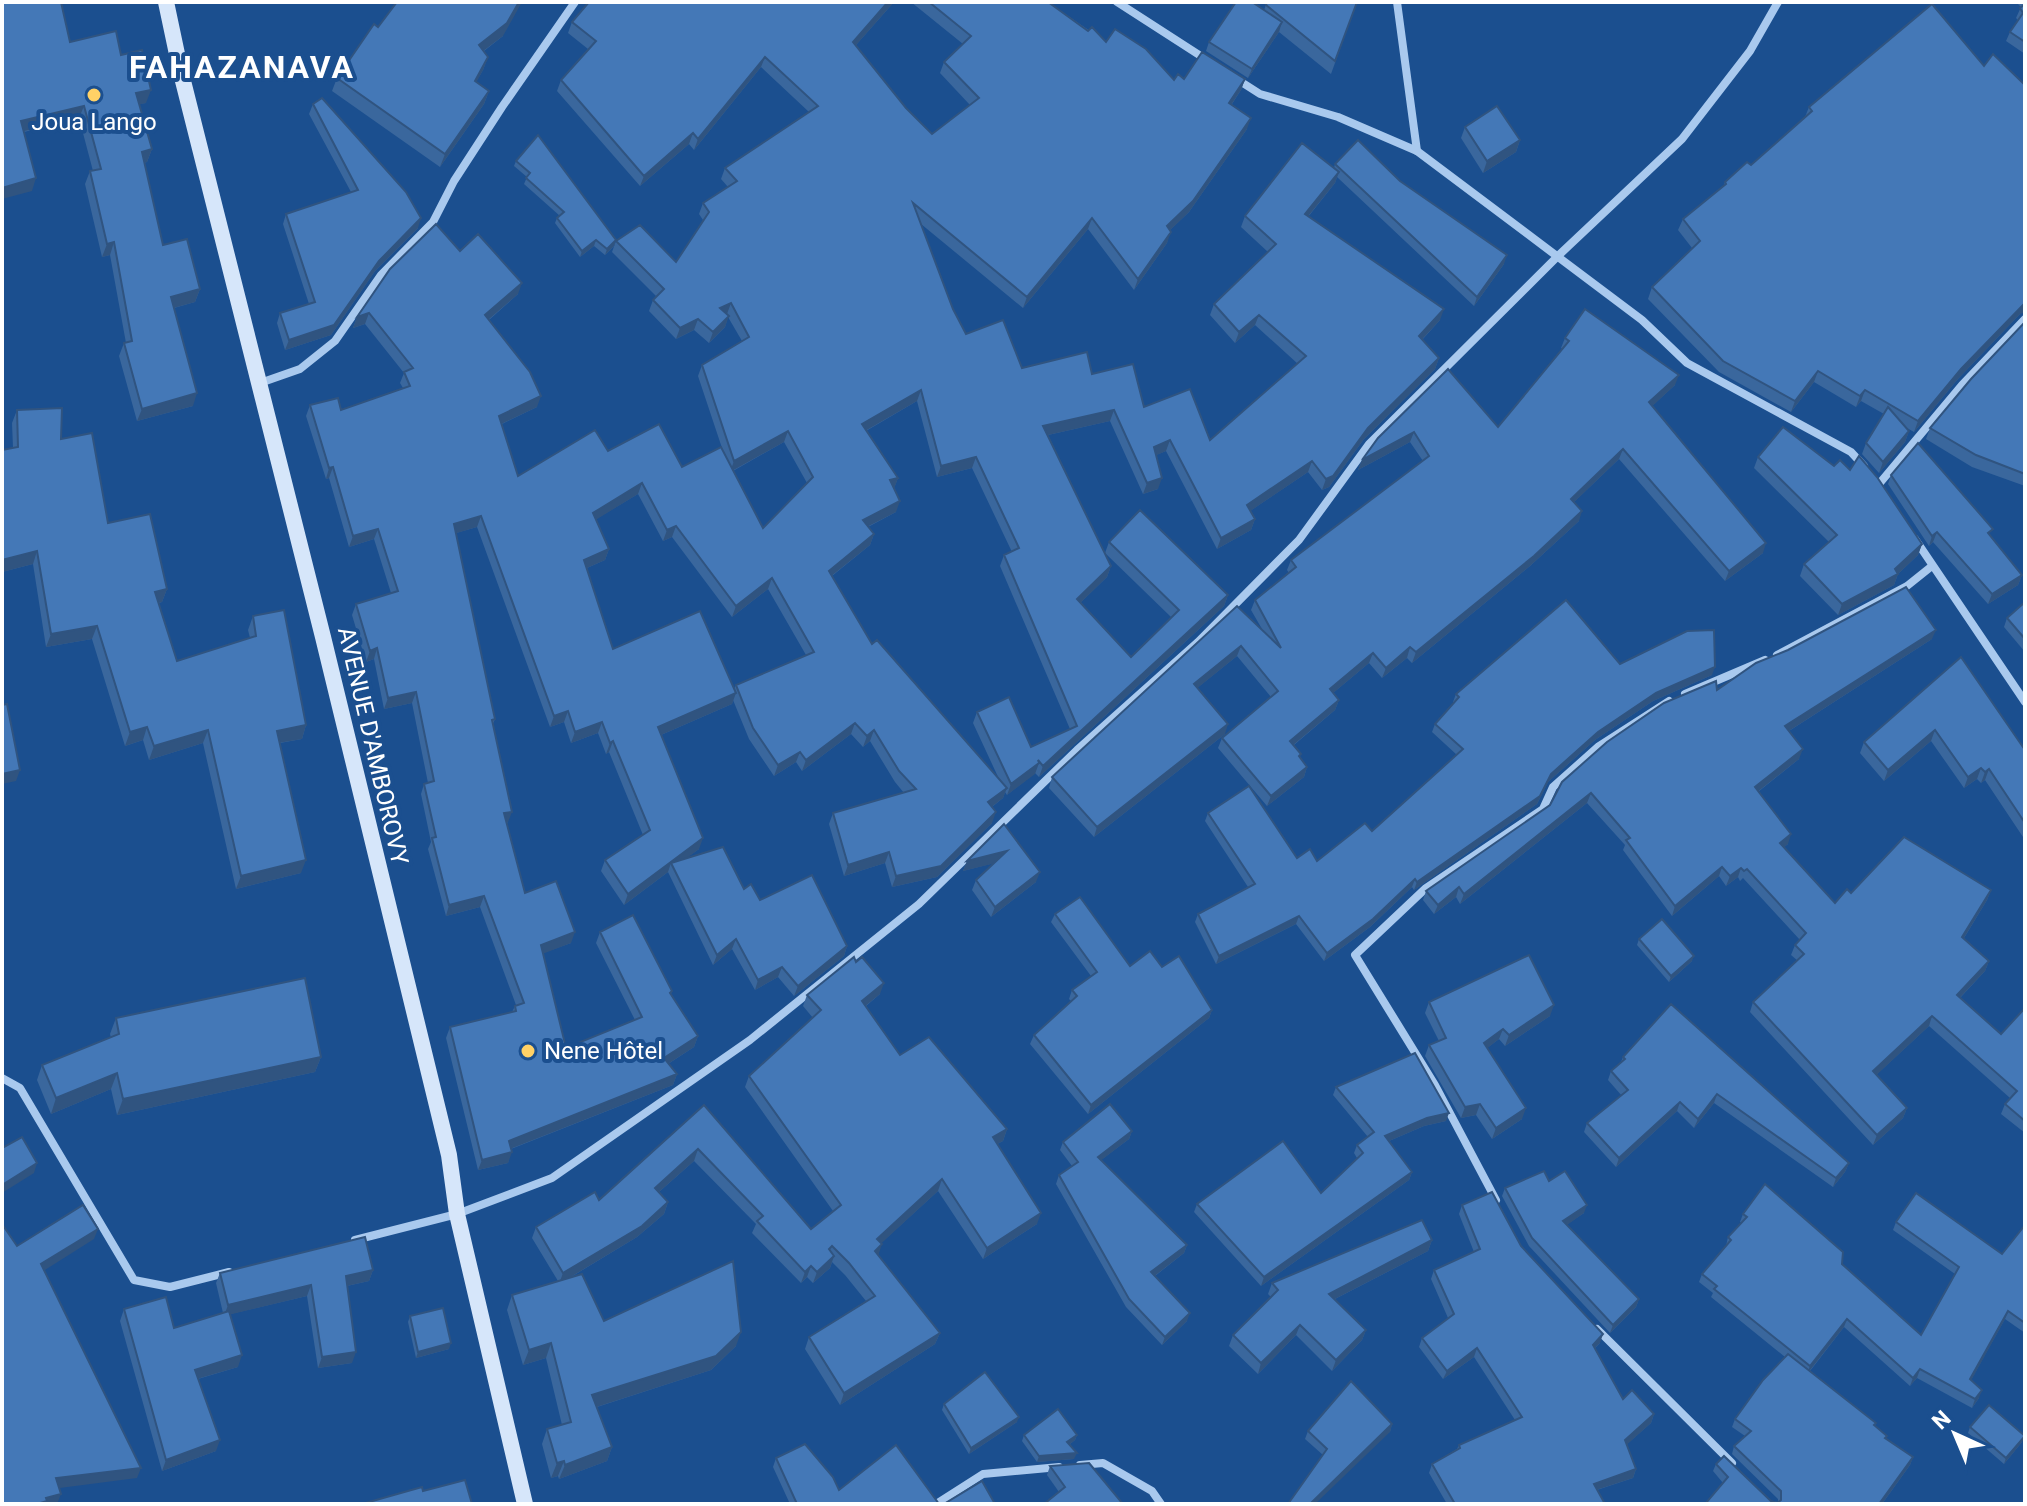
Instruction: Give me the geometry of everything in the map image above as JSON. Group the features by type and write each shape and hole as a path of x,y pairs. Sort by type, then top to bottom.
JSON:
{"main road":[{"name":"AVENUE D'AMBOROVY","path":"166,2 184,87 449,1155 457,1214 525,1504"}],"street":[{"path":"259,384 300,369 335,341 381,275 433,222 454,181 494,119 575,2"},
{"path":"1117,2 1260,94 1338,117 1417,151 1642,320 1687,363 1851,452 1887,496"},
{"path":"1397,2 1417,151"},
{"path":"351,1241 457,1214 552,1178 750,1040 919,904 1077,750 1198,642 1299,540 1369,444 1559,255 1682,139 1750,51 1778,2"},
{"path":"1879,484 1962,385 2025,319"},
{"path":"1909,531 2025,702"},
{"path":"1501,1209 1435,1085 1355,955 1426,888 1543,809 1553,787 1599,746 1657,707 1782,653 1907,586 1932,566"},
{"path":"2,1078 20,1088 134,1280 170,1287 246,1268"},
{"path":"1595,1327 1735,1467"},
{"path":"936,1504 983,1474 1103,1463 1152,1491 1161,1504"}],"building":[{"path":"2,2 61,2 70,42 116,31 121,55 142,50 151,90 136,93 152,149 142,152 163,245 187,239 200,289 171,297 197,393 142,409 124,343 132,341 114,242 107,244 90,171 101,169 84,106 21,121 36,178 2,188"},
{"path":"397,2 519,2 507,23 479,45 488,57 475,81 489,91 445,154 337,78 374,24 378,27"},
{"path":"589,2 888,2 853,42 906,108 932,134 979,98 944,62 971,36 929,2 1048,2 1088,31 1092,27 1106,42 1115,29 1146,49 1174,80 1178,74 1184,79 1202,52 1245,79 1229,103 1251,118 1193,201 1167,226 1171,232 1138,279 1092,218 1027,297 913,203 953,309 966,334 1003,320 1022,368 1087,352 1092,374 1133,364 1144,407 1190,389 1210,440 1306,356 1259,315 1239,332 1214,304 1276,244 1245,216 1302,143 1339,172 1305,214 1444,309 1419,336 1439,358 1368,428 1333,476 1326,479 1312,461 1247,505 1255,519 1221,538 1170,440 1154,447 1162,478 1147,483 1114,410 1043,426 1111,566 1077,599 1131,657 1179,610 1109,542 1140,510 1228,595 1043,766 1038,760 1039,763 1011,784 977,712 1009,697 1031,747 1077,726 1004,555 1019,548 976,457 941,466 921,390 862,424 898,478 890,480 900,501 863,520 874,534 829,571 872,644 877,640 1007,788 988,802 996,812 941,866 896,876 889,852 848,865 833,813 916,789 899,771 874,730 867,736 855,723 806,760 800,752 778,765 753,728 736,685 814,652 772,578 736,606 676,526 667,530 642,483 593,513 609,549 584,560 613,649 700,611 736,693 658,727 703,838 628,894 605,860 650,830 613,741 610,743 602,722 575,732 568,711 554,716 481,516 454,524 512,812 504,813 525,893 556,881 575,932 541,945 566,1048 642,1017 600,932 633,915 672,991 670,993 698,1036 664,1058 677,1074 509,1141 512,1152 482,1160 450,1027 516,1011 515,1006 524,1003 484,896 449,905 432,838 436,837 424,784 434,781 416,692 388,698 377,648 370,651 356,604 398,591 378,529 353,536 333,467 329,468 310,405 338,398 341,410 410,386 404,372 413,368 369,313 357,317 390,269 436,224 460,251 478,234 522,283 485,315 530,372 541,396 499,416 518,476 595,430 608,451 659,424 682,467 721,447 763,528 813,477 788,431 734,461 702,365 749,337 731,303 720,308 729,316 713,332 698,319 680,328 653,300 664,289 616,241 640,225 676,262 709,212 703,203 737,181 725,168 818,106 765,57 698,139 693,133 644,176 561,80 596,41 572,22"},
{"path":"1236,2 1252,2 1282,22 1252,69 1209,42"},
{"path":"1267,2 1357,2 1335,61 1266,5"},
{"path":"1932,4 1984,66 1993,54 2025,85 2025,303 1961,369 1918,421 1865,390 1860,396 1818,371 1795,401 1723,361 1652,287 1700,241 1683,219 1726,184 1747,162 1751,165 1812,111 1809,107"},
{"path":"2025,4 2025,42 2010,32 2023,13 2020,8"},
{"path":"322,98 406,192 421,218 379,261 334,325 289,340 280,313 315,302 286,214 358,190 313,104"},
{"path":"1497,106 1520,140 1487,161 1465,127"},
{"path":"538,135 616,240 607,249 596,240 582,251 557,218 564,212 526,178 530,173 516,161"},
{"path":"1358,140 1400,181 1507,255 1477,297 1335,164"},
{"path":"1585,309 1679,375 1649,402 1766,543 1729,571 1623,449 1571,499 1582,511 1534,556 1416,652 1410,647 1386,668 1373,653 1330,689 1339,700 1290,741 1307,767 1271,796 1222,738 1278,691 1241,646 1194,684 1228,724 1097,827 1052,777 1237,606 1281,648 1255,600 1296,567 1291,560 1429,456 1414,432 1362,460 1378,438 1448,369 1498,427 1569,341 1565,338"},
{"path":"2025,322 2025,474 1976,455 1930,428"},
{"path":"1888,407 1909,431 1883,462 1866,443"},
{"path":"62,408 61,439 92,433 108,523 150,514 167,589 155,592 177,661 256,636 253,616 284,610 306,725 277,731 306,860 241,876 208,730 154,746 147,727 130,732 97,626 51,634 37,551 2,560 2,450 18,447 17,410"},
{"path":"1783,427 1834,466 1840,460 1850,470 1859,456 1877,477 1922,544 1895,569 1898,574 1842,604 1804,564 1837,535 1758,457"},
{"path":"1918,443 1993,529 1988,533 2022,575 1992,594 1937,532 1932,536 1891,475"},
{"path":"1906,587 1936,630 1785,726 1803,749 1755,787 1791,834 1780,843 1835,903 1847,889 1851,893 1904,837 1991,890 1962,937 1989,961 1957,995 2001,1034 2025,1008 2025,1121 2005,1104 2017,1091 1932,1016 1873,1071 1907,1108 1877,1135 1753,1002 1804,954 1795,945 1806,933 1747,869 1744,871 1741,868 1730,876 1722,867 1675,906 1626,840 1630,838 1591,793 1464,894 1459,887 1438,905 1426,891 1550,805 1562,782 1607,742 1664,703 1716,681 1717,690 1756,663 1788,650"},
{"path":"1566,600 1620,664 1687,631 1714,630 1715,667 1656,693 1598,732 1551,774 1540,796 1417,882 1415,879 1373,919 1327,953 1299,916 1219,956 1198,914 1255,884 1208,813 1249,786 1297,858 1310,849 1317,861 1365,823 1372,831 1463,749 1435,724 1459,697 1456,694"},
{"path":"2025,602 2025,639 2007,618"},
{"path":"1961,657 2025,750 2025,823 1989,769 1985,772 1981,768 1968,777 1935,730 1888,770 1864,742"},
{"path":"7,704 20,770 2,774 2,705"},
{"path":"1004,824 1040,872 995,907 976,880 1007,851 967,861"},
{"path":"723,847 744,889 751,884 760,900 812,875 847,946 798,986 782,967 758,980 736,939 717,955 671,863"},
{"path":"1080,897 1130,966 1150,951 1162,967 1179,956 1212,1010 1091,1105 1034,1035 1077,996 1072,990 1097,972 1055,914"},
{"path":"1662,919 1694,956 1671,976 1639,939"},
{"path":"1529,955 1554,1005 1509,1035 1503,1029 1484,1043 1526,1108 1496,1128 1480,1104 1465,1107 1429,1045 1446,1038 1429,1002"},
{"path":"854,957 856,962 862,957 884,983 862,1001 900,1055 929,1037 1007,1129 993,1137 1041,1213 987,1248 942,1179 877,1239 882,1244 875,1251 940,1333 844,1393 809,1337 875,1296 832,1246 829,1249 834,1256 817,1272 811,1266 805,1272 757,1221 763,1216 698,1149 655,1188 668,1202 642,1226 563,1273 536,1227 595,1192 599,1200 704,1105 811,1229 841,1205 749,1076 821,1010 807,995"},
{"path":"305,978 321,1057 123,1099 117,1073 56,1098 42,1065 119,1034 116,1018"},
{"path":"1671,1004 1849,1163 1836,1178 1717,1094 1698,1119 1680,1102 1619,1158 1587,1123 1628,1090 1611,1071 1625,1059 1623,1057"},
{"path":"1415,1053 1449,1113 1427,1118 1385,1136 1412,1172 1264,1277 1197,1204 1283,1141 1321,1193 1363,1153 1357,1145 1374,1132 1336,1087"},
{"path":"1110,1104 1132,1131 1098,1157 1187,1245 1151,1272 1190,1313 1165,1337 1129,1299 1059,1175 1078,1162 1063,1142"},
{"path":"22,1137 37,1163 2,1185 2,1148"},
{"path":"1544,1171 1549,1181 1565,1171 1587,1205 1563,1221 1639,1299 1613,1325 1532,1238 1505,1188"},
{"path":"1765,1184 1843,1252 1842,1264 1921,1335 1959,1267 1896,1222 1916,1193 2002,1254 2025,1225 2025,1323 2008,1311 1970,1379 1982,1390 1975,1399 1920,1369 1913,1378 1847,1319 1810,1366 1714,1289 1717,1286 1702,1274 1731,1240 1728,1237 1747,1217 1743,1214"},
{"path":"1492,1192 1521,1246 1603,1334 1593,1345 1623,1399 1632,1390 1654,1414 1625,1440 1636,1469 1594,1484 1605,1504 1455,1504 1432,1464 1460,1448 1459,1445 1522,1417 1477,1348 1447,1371 1422,1338 1454,1314 1434,1270 1480,1249 1462,1205"},
{"path":"83,1205 98,1229 41,1264 141,1468 56,1478 61,1494 46,1498 47,1501 2,1504 2,1224 17,1246"},
{"path":"1422,1220 1432,1240 1329,1294 1366,1330 1336,1360 1300,1325 1261,1363 1233,1335 1278,1290 1272,1283"},
{"path":"365,1237 373,1270 346,1276 356,1352 322,1357 311,1285 228,1305 220,1273"},
{"path":"733,1261 741,1332 716,1356 592,1395 612,1447 565,1465 564,1461 557,1463 547,1429 571,1422 551,1343 529,1350 512,1295 582,1274 604,1321"},
{"path":"166,1297 174,1328 229,1311 242,1355 195,1370 220,1440 166,1460 124,1309"},
{"path":"443,1308 451,1343 418,1352 410,1316"},
{"path":"1788,1354 1876,1423 1874,1425 1887,1436 1885,1438 1913,1457 1879,1504 1705,1504 1728,1477 1716,1464 1724,1456 1771,1501 1777,1503 1781,1500 1781,1491 1734,1446 1751,1431 1735,1419 1763,1380"},
{"path":"985,1372 1019,1417 971,1448 944,1404"},
{"path":"1351,1381 1392,1424 1310,1504 1288,1504 1327,1449 1308,1431"},
{"path":"1989,1405 2025,1436 2006,1458 1970,1427"},
{"path":"1058,1409 1077,1435 1067,1442 1077,1453 1039,1456 1024,1435"},
{"path":"805,1444 833,1477 839,1490 896,1445 939,1504 797,1504 776,1458"},
{"path":"1089,1463 1123,1504 1044,1504 1065,1487 1050,1466"},
{"path":"465,1480 472,1504 362,1504 422,1487 423,1491"},
{"path":"982,1481 995,1504 944,1504"}],"place":[{"name":"Joua Lango","path":"94,95"},
{"name":"Nene Hôtel","path":"528,1051"}],"district":[{"name":"FAHAZANAVA","path":"242,67"}]}
